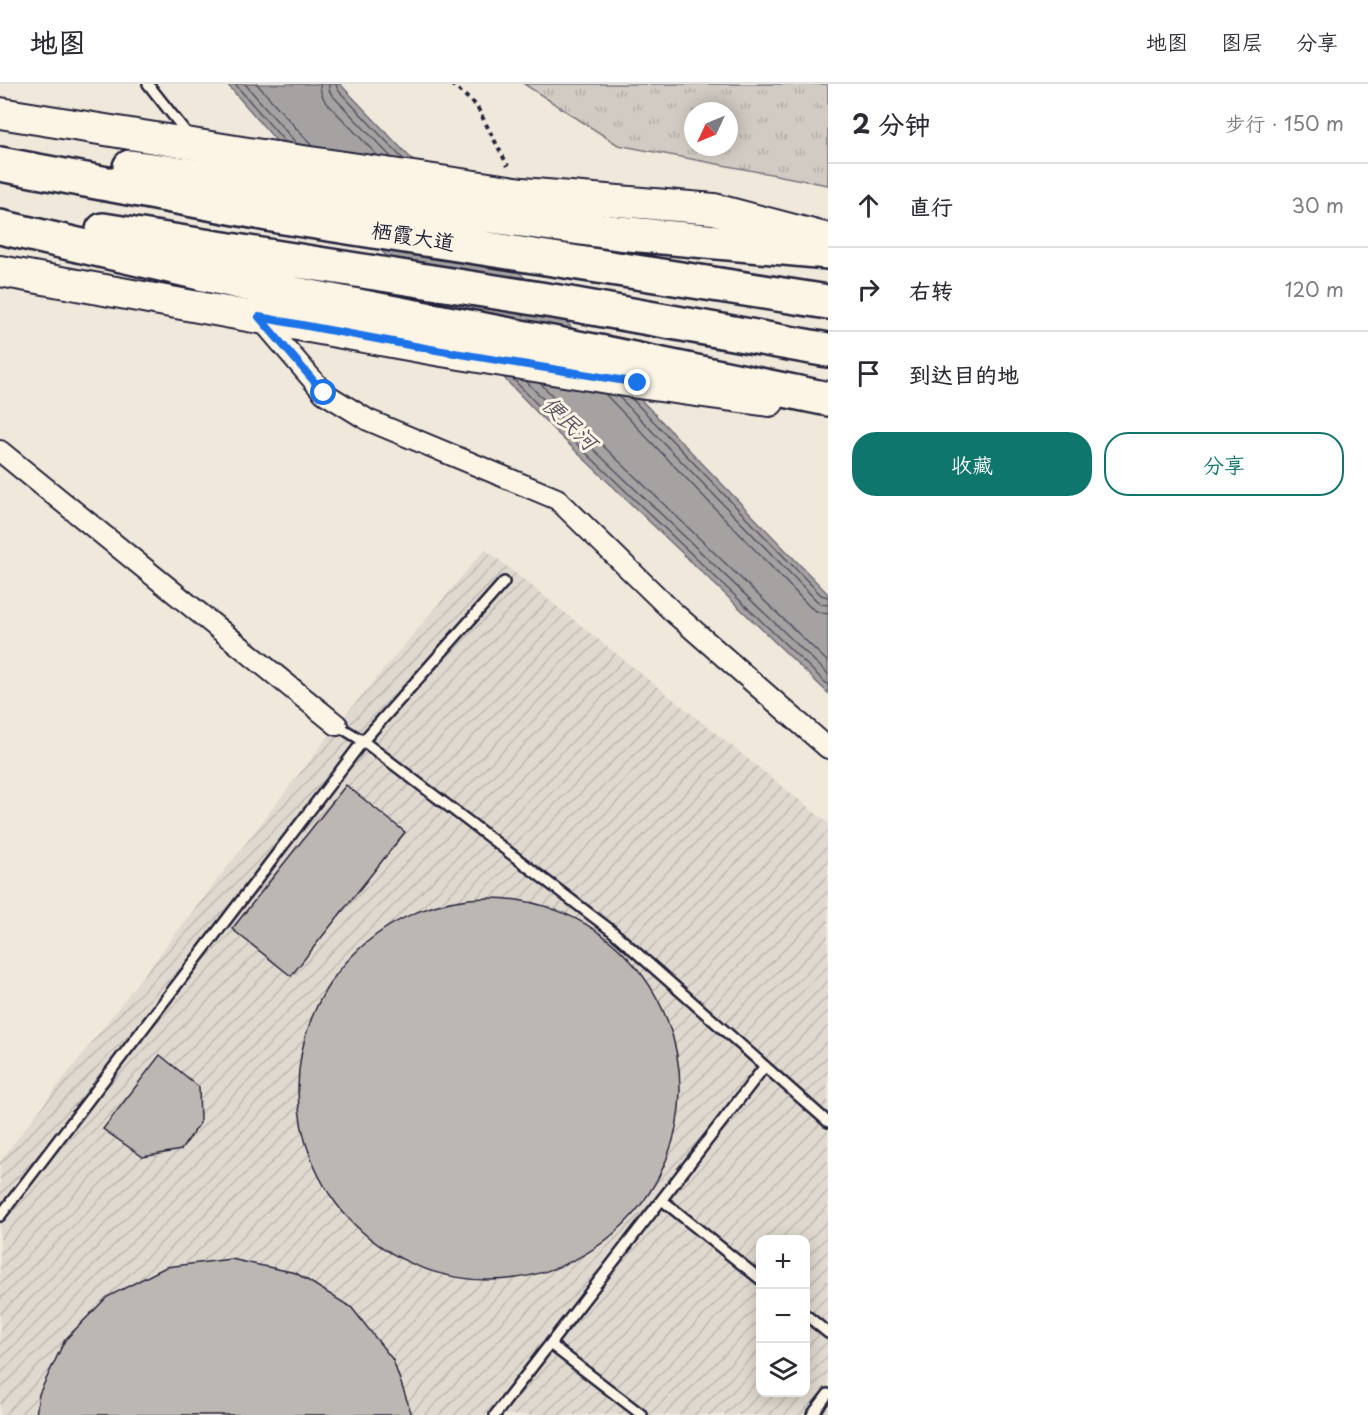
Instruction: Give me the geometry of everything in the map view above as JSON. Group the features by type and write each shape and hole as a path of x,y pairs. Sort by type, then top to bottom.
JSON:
{"highway":[{"path":"0,152 149,169 470,214 618,232 828,252"},
{"name":"栖霞大道","path":"0,164 284,217 828,302"},
{"name":"栖霞大道","path":"0,214 548,300 828,350"},
{"path":"0,227 269,289 604,353 828,399"}],"main road":[{"path":"0,113 248,153 522,193 714,209 828,239"},
{"path":"0,271 436,350 638,383 828,409"}],"street":[{"path":"259,317 324,393 368,420 557,499 673,612 828,748"},
{"path":"0,451 337,725"}],"lane":[{"path":"148,84 196,145"},
{"path":"0,1216 363,741 504,582"},
{"path":"337,725 363,741 612,931 828,1122"},
{"path":"495,1415 765,1066"},
{"path":"662,1200 756,1276"},
{"path":"810,1318 828,1334"},
{"path":"550,1344 642,1415"},
{"path":"812,1415 828,1394"}],"path":[{"path":"451,84 476,105 522,193"}],"shaded area":[{"path":"485,549 828,823 828,1415 0,1415 0,1161 337,725"}],"green space":[{"path":"524,84 828,84 828,185 618,145"}],"water":[{"name":"便民河","path":"227,84 340,84 828,594 828,693 555,431 280,145"}],"building":[{"path":"346,785 405,832 291,976 232,929"},
{"path":"489,898 526,901 562,912 595,930 624,954 648,983 666,1016 677,1052 680,1089 677,1126 666,1162 648,1195 624,1224 595,1248 562,1266 526,1277 489,1280 452,1277 416,1266 383,1248 354,1224 330,1195 312,1162 301,1126 298,1089 301,1052 312,1016 330,983 354,954 383,930 416,912 452,901"},
{"path":"160,1055 199,1087 200,1123 181,1150 143,1157 103,1129"},
{"path":"231,1259 296,1273 352,1308 393,1360 412,1415 36,1415 39,1394 65,1340 107,1297 166,1267"}],"route":[{"path":"324,393 259,317 436,350 638,383"}]}
